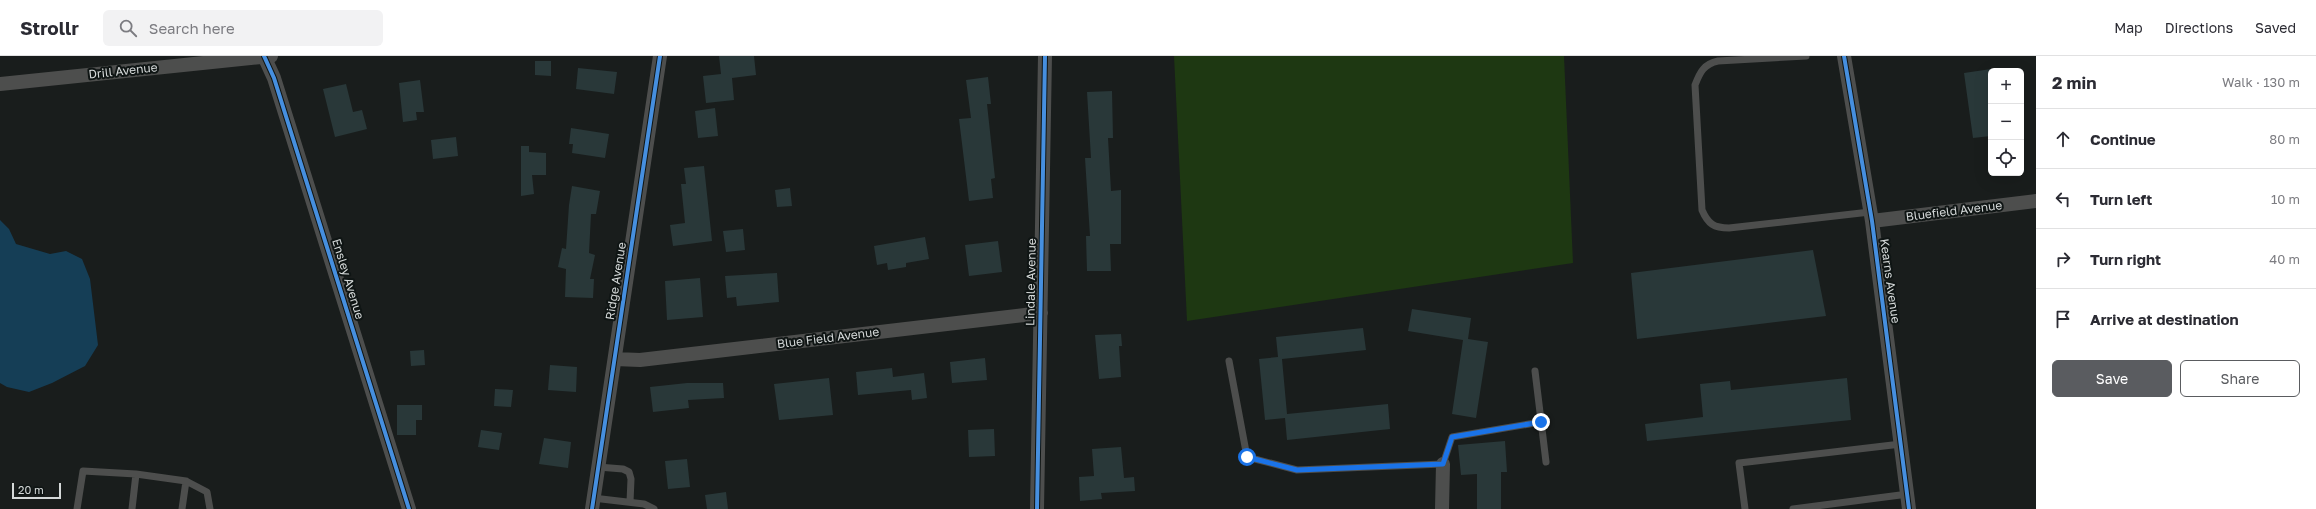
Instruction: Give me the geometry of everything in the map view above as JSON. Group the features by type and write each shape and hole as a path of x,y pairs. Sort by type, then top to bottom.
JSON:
{"street":[{"name":"Drill Avenue","path":"0,84 266,56"},
{"name":"Ensley Avenue","path":"266,56 408,509"},
{"name":"Ridge Avenue","path":"592,503 660,56"},
{"name":"Lindale Avenue","path":"1036,509 1045,56"},
{"name":"Kearns Avenue","path":"1844,56 1871,216 1902,444 1909,509"},
{"name":"Bluefield Avenue","path":"1871,216 2036,201"},
{"name":"Blue Field Avenue","path":"614,359 640,360 1041,313"},
{"path":"1442,509 1443,464"}],"lane":[{"path":"1806,56 1718,61 1703,68 1695,86 1702,210 1706,221 1716,228 1729,228 1871,216"},
{"path":"1229,360 1247,457 1297,470 1443,464 1452,437 1541,422"},
{"path":"1535,371 1546,462"},
{"path":"1745,509 1739,463 1902,444"},
{"path":"598,467 622,469 629,472 631,479 630,502"},
{"path":"77,509 82,471 136,474 186,481 207,492 210,509"},
{"path":"132,509 136,474"},
{"path":"182,509 186,481"},
{"path":"1793,509 1908,494"},
{"path":"592,503 630,502 644,504 654,509"}],"green space":[{"path":"1174,56 1564,56 1573,263 1187,321"}],"water":[{"path":"0,220 9,229 16,244 50,254 66,251 82,259 90,279 98,345 85,366 52,383 29,392 7,387 0,383"}],"building":[{"path":"719,56 754,56 756,75 732,78 734,100 706,103 703,76 721,74"},
{"path":"535,61 551,61 551,76 535,75"},
{"path":"578,68 617,72 614,94 576,89"},
{"path":"1988,69 1988,136 1973,138 1964,73"},
{"path":"988,77 991,104 987,104 995,178 991,179 993,198 969,201 959,119 971,118 966,80"},
{"path":"420,80 424,112 416,112 417,120 403,122 399,83"},
{"path":"346,84 353,112 362,110 367,129 335,137 323,89"},
{"path":"1112,91 1113,138 1108,138 1111,191 1121,190 1121,244 1110,244 1111,271 1087,271 1086,236 1090,236 1085,158 1091,158 1087,92"},
{"path":"715,108 718,136 698,138 695,111"},
{"path":"571,128 609,134 605,158 572,153 573,144 569,144"},
{"path":"456,137 458,156 433,159 431,140"},
{"path":"521,146 529,146 529,152 546,153 546,175 532,175 534,194 521,196"},
{"path":"704,166 712,241 673,246 670,225 685,223 681,184 686,184 684,168"},
{"path":"572,186 600,191 596,214 591,214 589,253 595,255 590,279 594,279 593,298 565,297 566,269 558,267 562,248 566,249"},
{"path":"790,188 792,206 777,207 775,190"},
{"path":"743,229 745,250 726,252 723,231"},
{"path":"925,237 929,259 906,263 906,267 888,270 887,263 877,265 874,246"},
{"path":"998,241 1002,272 969,276 965,245"},
{"path":"1813,250 1826,316 1637,339 1631,273"},
{"path":"777,273 779,302 737,306 736,297 727,298 725,276"},
{"path":"700,278 703,317 667,320 665,281"},
{"path":"1412,309 1471,318 1468,339 1488,342 1476,418 1452,414 1463,340 1408,331"},
{"path":"1363,328 1366,350 1282,359 1287,414 1388,404 1390,429 1287,440 1285,418 1265,420 1259,359 1278,357 1276,337"},
{"path":"1121,334 1122,346 1119,346 1121,377 1099,379 1095,335"},
{"path":"424,350 425,365 411,366 410,351"},
{"path":"985,358 987,380 952,383 950,362"},
{"path":"550,365 577,367 576,392 548,390"},
{"path":"892,368 893,377 924,373 927,398 912,400 911,390 858,395 856,372"},
{"path":"829,378 833,415 779,420 774,384"},
{"path":"1847,378 1851,420 1647,441 1645,424 1703,417 1700,384 1730,381 1731,390"},
{"path":"687,383 723,383 724,398 688,400 689,408 653,412 650,387"},
{"path":"495,389 513,390 511,407 494,406"},
{"path":"397,405 422,405 422,420 416,420 416,435 397,435"},
{"path":"994,429 995,456 969,457 968,430"},
{"path":"481,430 502,433 499,450 478,447"},
{"path":"544,438 571,442 568,468 539,464"},
{"path":"1505,441 1507,472 1501,472 1501,509 1477,509 1477,474 1461,475 1458,445"},
{"path":"1121,447 1124,478 1134,477 1135,491 1101,493 1102,499 1080,501 1079,477 1094,476 1092,449"},
{"path":"687,459 690,487 668,489 665,461"},
{"path":"726,492 728,509 707,509 705,495"}],"cycle path":[{"path":"264,56 274,78 409,509"},
{"path":"592,509 660,56"},
{"path":"1037,509 1045,56"},
{"path":"1844,56 1872,221 1909,509"}],"route":[{"path":"1247,457 1297,470 1443,464 1452,437 1541,422"}]}
